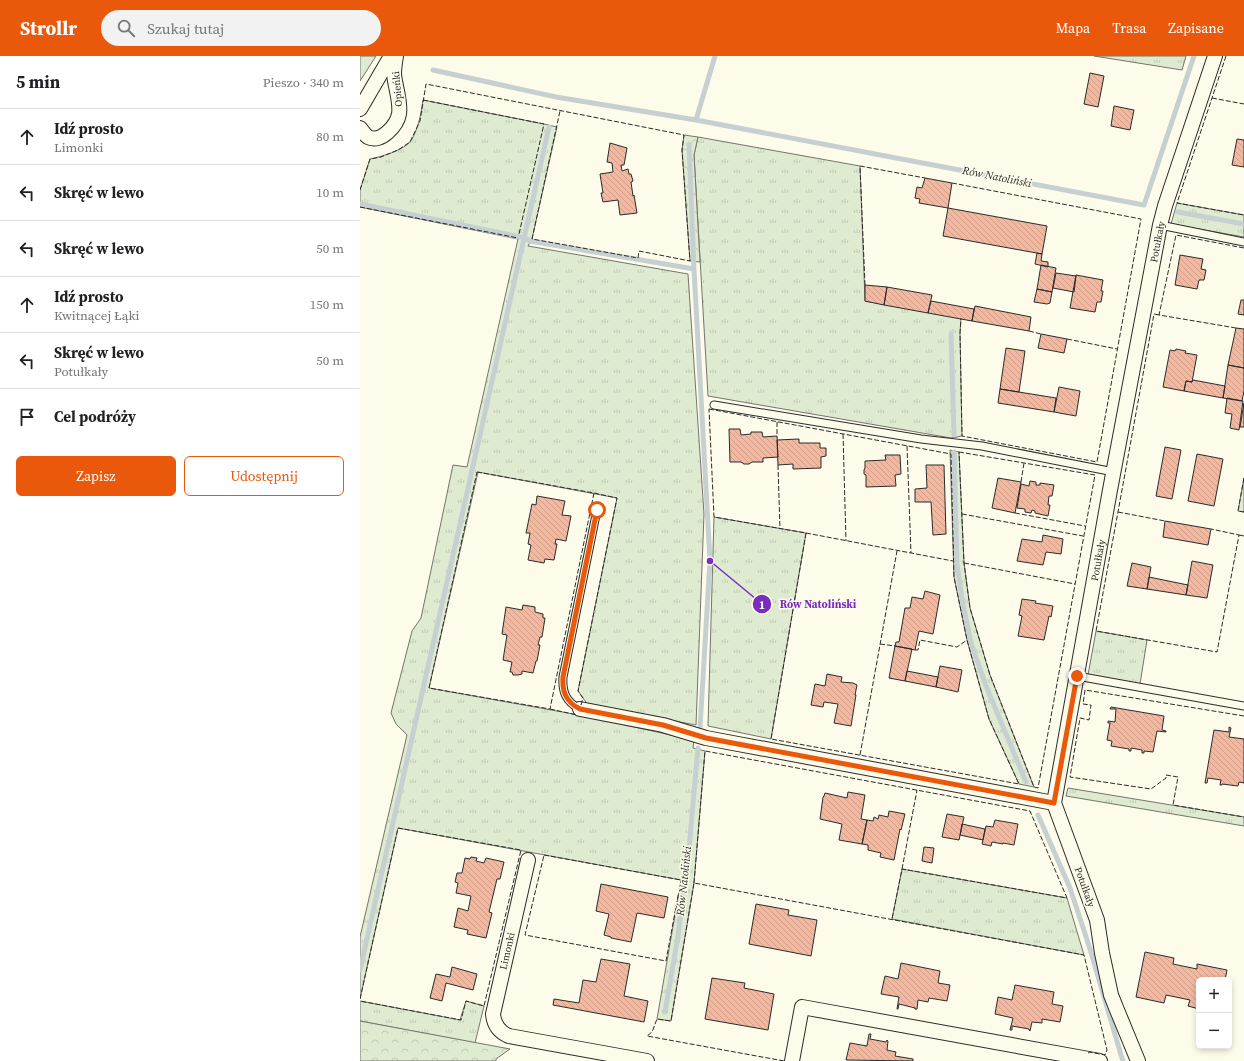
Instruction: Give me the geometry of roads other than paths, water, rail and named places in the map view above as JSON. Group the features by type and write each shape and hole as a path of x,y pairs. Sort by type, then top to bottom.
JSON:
{"street":[{"name":"Opieńki","path":"360,110 391,56"},
{"name":"Opieńki","path":"360,128 369,138 376,138 384,135 392,129 397,121 399,113 394,74 396,56"},
{"name":"Potułkały","path":"1133,1060 1111,995 1097,920 1054,803 1160,225 1215,56"},
{"path":"580,709 663,725 706,738 1054,803"},
{"name":"Limonki","path":"528,860 493,1014 493,1019 498,1028 509,1036 647,1061"},
{"path":"792,1061 802,1007 1100,1061"}],"lane":[{"path":"1160,225 1244,242"},
{"path":"714,405 921,439 982,446 1114,472"},
{"path":"580,709 574,706 565,695 563,677 597,510"},
{"path":"1077,676 1244,706"}],"waterway":[{"path":"696,120 715,56"},
{"name":"Rów Natoliński","path":"433,70 556,97 696,120 1144,205 1194,56"},
{"path":"360,970 549,127"},
{"name":"Rów Natoliński","path":"689,144 694,269 710,561 700,727"},
{"path":"360,204 525,238 530,241 694,269"},
{"path":"1178,212 1244,224"},
{"path":"951,334 954,435"},
{"path":"954,452 957,564 971,643 986,686 1026,782"},
{"name":"Rów Natoliński","path":"665,1012 678,936 689,849 698,748"},
{"path":"1038,815 1070,888 1090,949 1123,1061"}],"place":[{"name":"Rów Natoliński","path":"710,561"}]}
